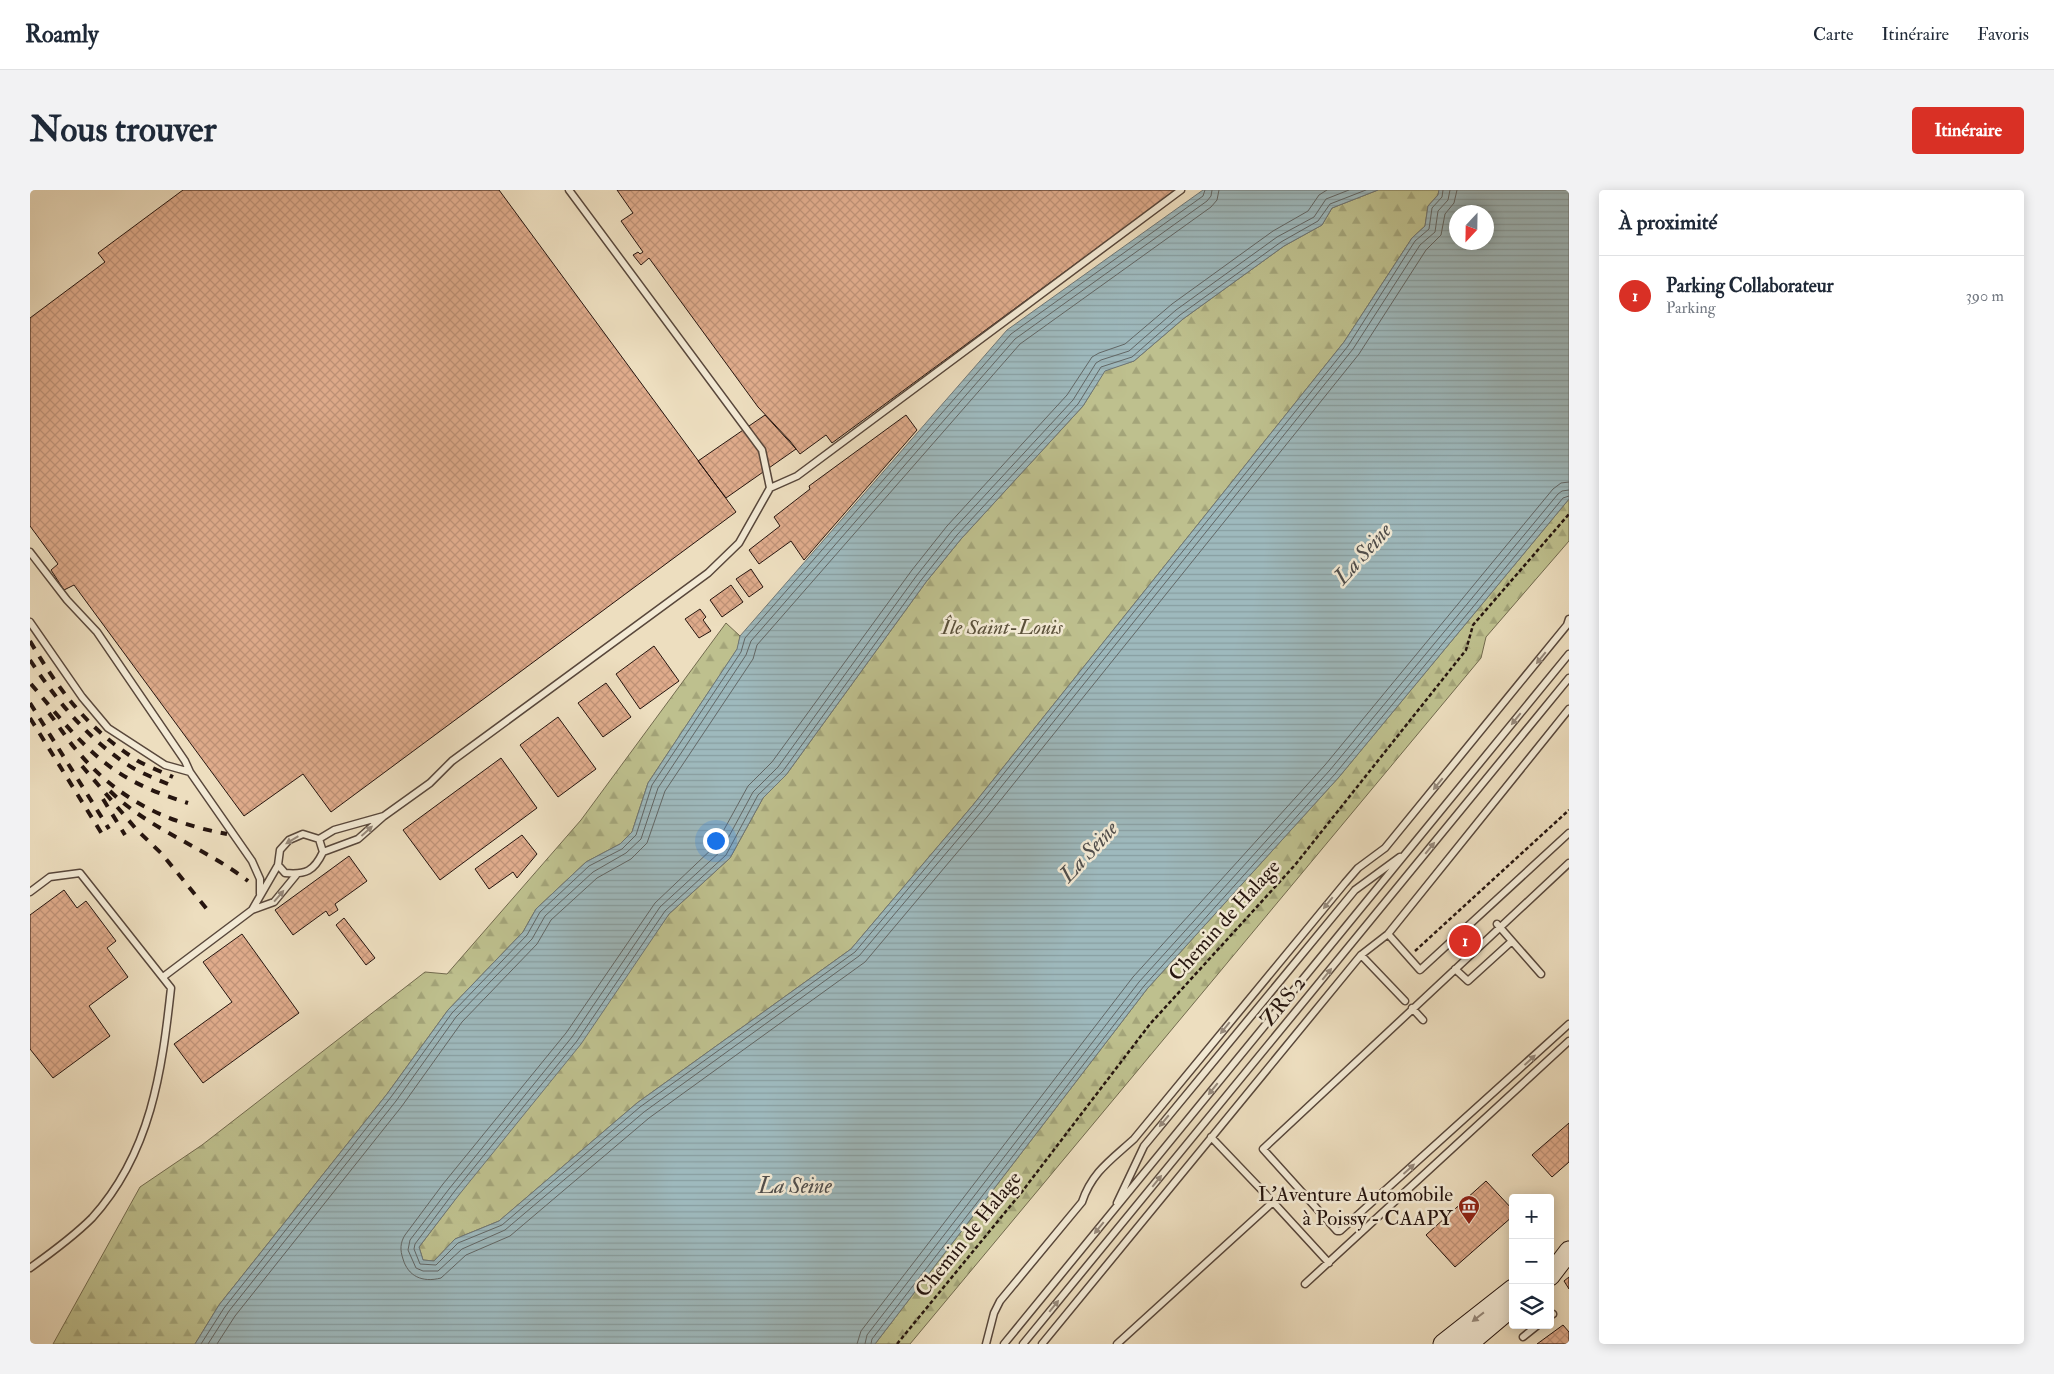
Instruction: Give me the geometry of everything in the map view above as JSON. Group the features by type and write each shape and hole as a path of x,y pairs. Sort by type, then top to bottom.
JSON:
{"main road":[{"path":"1554,1259 1569,1250"},
{"path":"1554,1271 1569,1250"},
{"path":"1443,1344 1509,1297"},
{"path":"1468,1344 1509,1298"}],"lane":[{"path":"569,190 762,450 770,488"},
{"path":"278,866 285,873 297,874 307,872 317,864 323,852 358,839 384,816 430,782 452,761 708,573 739,543 770,488 797,476 1181,190"},
{"path":"30,552 67,600 97,632 185,761 190,772 252,860 260,879 260,894"},
{"path":"986,1344 994,1313 1000,1301 1082,1202 1087,1187 1094,1175 1134,1139 1358,868 1385,848 1567,625 1569,619"},
{"path":"30,622 82,698 108,728 165,765 190,772"},
{"name":"ZRS 2","path":"1004,1344 1569,654"},
{"name":"ZRS 2","path":"1023,1344 1569,678"},
{"path":"1042,1344 1360,955 1388,934 1569,709"},
{"path":"252,910 278,866 280,850 289,840 303,834 319,839 334,830 384,816"},
{"path":"1388,934 1420,970 1569,833"},
{"path":"319,839 323,852"},
{"name":"ZRS 2","path":"1114,1210 1144,1146 1355,890 1407,852"},
{"path":"1569,863 1499,925 1455,969 1263,1149 1330,1224 1337,1231 1340,1231 1569,1024"},
{"path":"30,892 50,877 80,873 170,988 163,1059 153,1103 138,1147 119,1181 92,1217 62,1245 30,1268"},
{"path":"163,977 252,910 274,902 297,874"},
{"path":"1499,925 1541,974"},
{"path":"1455,969 1468,981 1512,942"},
{"path":"1360,955 1405,1001"},
{"path":"1412,1008 1423,1020"},
{"path":"1305,1284 1569,1040"},
{"path":"1211,1137 1329,1263"},
{"path":"1117,1344 1273,1202"},
{"path":"1523,1337 1533,1329"}],"path":[{"name":"Chemin de Halage","path":"897,1344 1021,1193 1150,1024 1295,865 1466,650 1473,625 1569,514"},
{"path":"1409,957 1569,810"}],"green space":[{"name":"Île Saint-Louis","path":"1378,190 1439,190 1438,195 1428,206 1425,226 1412,238 1344,342 973,805 851,949 637,1103 499,1221 455,1239 434,1261 423,1260 419,1247 638,958 669,914 730,858 763,798 786,775 926,582 961,539 1083,406 1105,370 1134,361 1183,319 1284,246 1322,225 1332,208"},
{"path":"1569,499 1569,541 1486,637 1481,658 910,1344 875,1344 1147,989 1339,777"},
{"path":"726,623 740,636 738,648 648,783 632,832 620,844 586,862 536,909 523,932 448,1010 387,1094 219,1305 195,1344 53,1344 140,1187 202,1145 425,972 447,974 581,820"}],"water":[{"name":"La Seine","path":"1203,190 1378,190 1332,208 1322,225 1284,246 1183,319 1134,361 1105,371 1083,406 961,539 926,582 786,775 763,798 730,858 669,914 581,1044 419,1247 423,1260 434,1261 455,1239 499,1221 637,1103 851,949 973,805 1344,342 1412,238 1425,226 1428,206 1438,195 1439,190 1569,190 1569,499 1339,777 1147,989 875,1344 195,1344 219,1305 387,1094 448,1010 523,932 536,909 586,862 620,844 632,832 648,783 737,649 740,636 1007,330"}],"building":[{"path":"183,190 499,190 736,512 331,812 303,774 244,816 74,585 64,590 51,570 58,564 30,526 30,318 105,262 98,253"},
{"path":"617,190 1176,190 832,443 826,435 800,454 758,407 649,258 641,265 633,255 643,252 621,221 633,213"},
{"path":"765,415 796,449 726,498 698,461"},
{"path":"906,415 917,430 804,560 791,541 759,564 749,550 780,526 774,517 810,489 809,486"},
{"path":"751,569 763,587 749,597 736,579"},
{"path":"731,585 743,602 722,617 710,600"},
{"path":"700,609 706,617 703,620 711,631 699,638 685,619"},
{"path":"654,646 679,681 640,709 616,674"},
{"path":"606,683 631,717 603,737 578,703"},
{"path":"558,717 596,769 558,797 520,745"},
{"path":"501,758 537,808 440,880 403,830"},
{"path":"522,835 537,854 517,878 513,872 489,889 475,869"},
{"path":"349,856 367,881 335,904 338,910 329,916 326,911 293,935 275,910"},
{"path":"64,890 77,908 86,901 116,941 107,948 128,977 89,1006 110,1036 53,1078 30,1049 30,915"},
{"path":"344,918 375,958 366,965 336,925"},
{"path":"242,934 299,1013 203,1083 174,1044 232,1002 203,962"},
{"path":"1569,1123 1569,1162 1552,1177 1532,1155"},
{"name":"L'Aventure Automobile à Poissy - CAAPY","path":"1486,1181 1509,1206 1509,1220 1455,1267 1426,1235"},
{"path":"1569,1277 1569,1289 1564,1281"},
{"path":"1563,1325 1569,1332 1569,1344 1537,1344"}],"railway":[{"path":"30,641 52,677 89,722 104,736 138,761 173,777"},
{"path":"30,660 51,691 76,720 103,746 133,768 168,784"},
{"path":"31,684 65,724 102,761 138,784 188,803"},
{"path":"30,703 109,829"},
{"path":"49,713 94,770 128,796 164,816 227,834"},
{"path":"30,718 102,834"},
{"path":"82,766 137,830 162,854 210,913"},
{"path":"110,791 142,817 214,858 248,881"},
{"path":"103,799 125,835"}],"place":[{"name":"Parking Collaborateur","path":"1465,941"},
{"name":"L'Aventure Automobile à Poissy - CAAPY","path":"1469,1225"}]}
